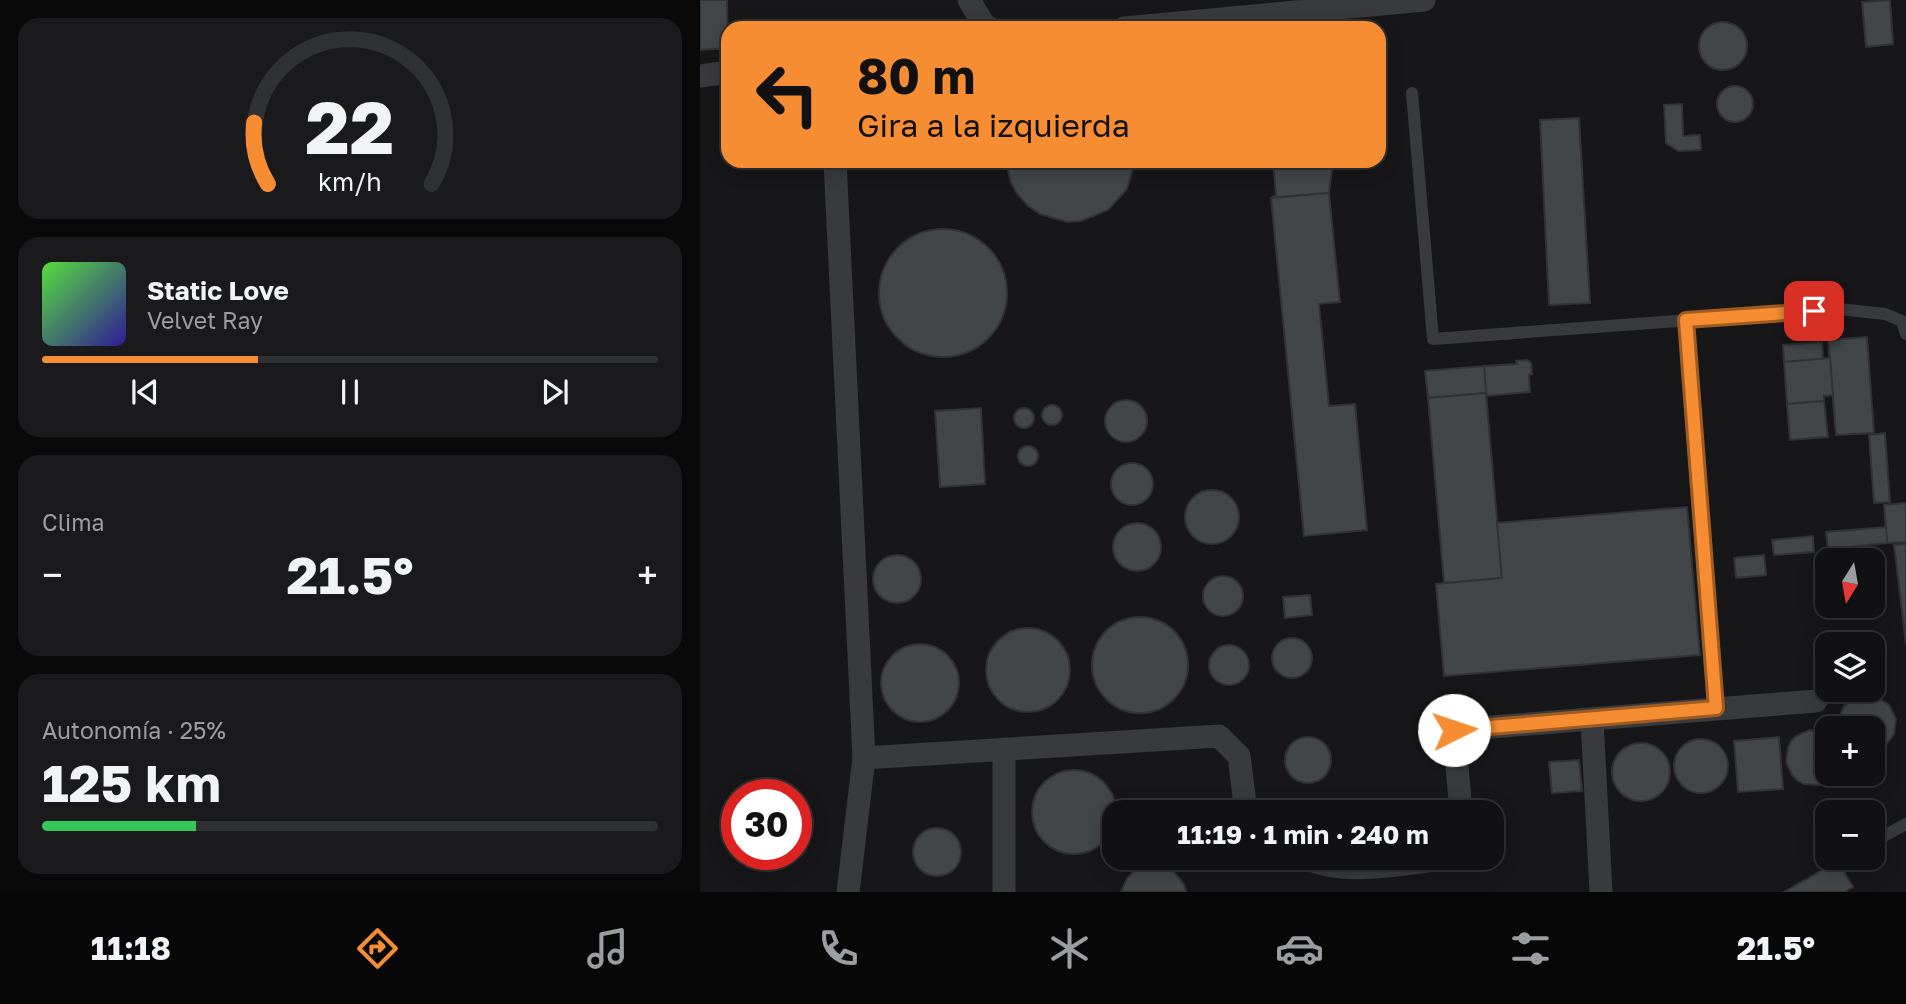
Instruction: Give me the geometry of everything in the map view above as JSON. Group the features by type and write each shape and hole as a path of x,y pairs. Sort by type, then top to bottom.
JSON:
{"street":[{"path":"969,0 983,21"},
{"path":"1199,21 1424,0"},
{"path":"700,76 721,73"},
{"path":"835,168 864,758 848,892"},
{"path":"1460,800 1454,730 1815,701"},
{"path":"1592,720 1601,892"},
{"path":"864,758 1219,736 1239,755 1245,800"},
{"path":"1004,749 1004,892"}],"lane":[{"path":"1412,93 1433,339 1839,309 1885,314 1902,321 1906,334"},
{"path":"1686,320 1716,708"},
{"path":"1885,835 1906,824"}],"building":[{"path":"700,0 727,0 727,21 721,21 721,48 700,50"},
{"path":"1890,0 1893,44 1866,47 1862,2"},
{"path":"1723,22 1732,23 1740,29 1746,37 1746,55 1740,63 1732,69 1723,70 1714,69 1706,63 1700,55 1699,46 1700,37 1706,29 1714,23"},
{"path":"1735,86 1748,91 1753,104 1748,117 1735,122 1722,117 1717,104 1722,91"},
{"path":"1682,104 1683,136 1700,135 1701,150 1678,151 1666,143 1664,105"},
{"path":"1579,118 1590,303 1549,305 1540,120"},
{"path":"1008,168 1133,168 1127,189 1108,210 1081,221 1067,222 1040,214 1028,206 1011,183"},
{"path":"1274,168 1332,168 1329,193 1271,198 1276,195"},
{"path":"1329,193 1340,302 1319,304 1329,406 1355,404 1367,530 1304,536 1271,198"},
{"path":"943,229 968,234 988,248 1002,268 1007,293 1002,318 988,338 968,352 943,357 918,352 898,338 884,318 879,293 884,268 898,248 918,234"},
{"path":"1867,337 1874,433 1836,435 1828,340"},
{"path":"1822,342 1823,359 1784,362 1783,345"},
{"path":"1830,358 1833,395 1824,396 1824,401 1787,404 1784,362"},
{"path":"1527,360 1531,363 1530,392 1486,396 1484,366 1517,364 1516,361"},
{"path":"1484,366 1486,393 1428,398 1425,371"},
{"path":"1486,393 1502,578 1444,583 1428,398"},
{"path":"1126,400 1141,406 1147,421 1141,436 1126,442 1111,436 1105,421 1111,406"},
{"path":"1824,401 1828,437 1790,440 1787,404"},
{"path":"1048,405 1056,405 1062,415 1056,425 1048,425 1042,419 1042,411"},
{"path":"981,408 985,484 940,487 935,411"},
{"path":"1020,408 1028,408 1034,418 1028,428 1020,428 1014,422 1014,414"},
{"path":"1885,433 1890,502 1874,503 1869,435"},
{"path":"1024,446 1032,446 1038,456 1032,466 1024,466 1018,460 1018,452"},
{"path":"1132,463 1147,469 1153,484 1147,499 1132,505 1117,499 1111,484 1117,469"},
{"path":"1212,490 1231,498 1239,517 1231,536 1212,544 1193,536 1185,517 1193,498"},
{"path":"1906,503 1906,542 1887,543 1884,505"},
{"path":"1687,507 1700,655 1444,676 1436,584 1502,578 1497,523"},
{"path":"1137,523 1146,524 1154,530 1160,538 1160,556 1154,564 1146,570 1137,571 1128,570 1120,564 1114,556 1113,547 1114,538 1120,530 1128,524"},
{"path":"1886,527 1887,543 1828,548 1826,532"},
{"path":"1813,536 1814,552 1774,555 1772,540"},
{"path":"1906,544 1906,644 1894,545"},
{"path":"897,555 906,556 914,562 920,570 920,588 914,596 906,602 897,603 888,602 880,596 874,588 873,579 874,570 880,562 888,556"},
{"path":"1764,555 1766,575 1736,578 1734,558"},
{"path":"1223,576 1231,577 1237,582 1242,588 1242,604 1237,610 1231,615 1223,616 1215,615 1209,610 1204,604 1203,596 1204,588 1209,582 1215,577"},
{"path":"1310,595 1312,615 1285,618 1283,597"},
{"path":"1140,617 1158,621 1174,631 1184,647 1188,665 1184,683 1174,699 1158,709 1140,713 1122,709 1106,699 1096,683 1092,665 1096,647 1106,631 1122,621"},
{"path":"1028,628 1051,635 1063,647 1070,670 1063,693 1051,705 1028,712 1005,705 993,693 986,670 993,647 1005,635"},
{"path":"1292,638 1300,639 1306,644 1311,650 1311,666 1306,672 1300,677 1292,678 1284,677 1278,672 1273,666 1272,658 1273,650 1278,644 1284,639"},
{"path":"912,644 928,644 942,650 953,661 959,675 959,691 953,705 942,716 928,722 912,722 898,716 887,705 881,691 881,675 887,661 898,650"},
{"path":"1229,645 1237,646 1243,651 1248,657 1248,673 1243,679 1237,684 1229,685 1221,684 1215,679 1210,673 1209,665 1210,657 1215,651 1221,646"},
{"path":"1849,702 1884,702 1896,719 1894,734 1885,746 1885,716 1840,716 1844,706"},
{"path":"1810,730 1815,731 1815,785 1797,780 1786,762 1788,748 1796,736"},
{"path":"1308,737 1324,744 1331,760 1324,776 1308,783 1292,776 1285,760 1292,744"},
{"path":"1779,737 1783,789 1738,792 1734,741"},
{"path":"1706,739 1716,743 1724,751 1728,766 1724,781 1716,789 1696,793 1686,789 1678,781 1674,761 1678,751 1686,743"},
{"path":"1641,743 1652,745 1665,756 1670,772 1668,783 1657,796 1641,801 1630,799 1617,788 1612,772 1614,761 1625,748"},
{"path":"1579,760 1582,791 1552,793 1549,762"},
{"path":"1066,771 1082,771 1097,777 1114,800 1102,800 1102,842 1097,847 1082,853 1066,853 1051,847 1039,835 1033,820 1033,804 1039,789 1051,777"},
{"path":"937,828 946,829 954,835 960,843 960,861 954,869 946,875 937,876 928,875 920,869 914,861 913,852 914,843 920,835 928,829"},
{"path":"1171,870 1184,884 1186,892 1121,892 1133,872"},
{"path":"1822,870 1843,870 1853,887 1845,892 1784,892"}],"route":[{"path":"1454,730 1716,708 1686,320 1814,311"}]}
